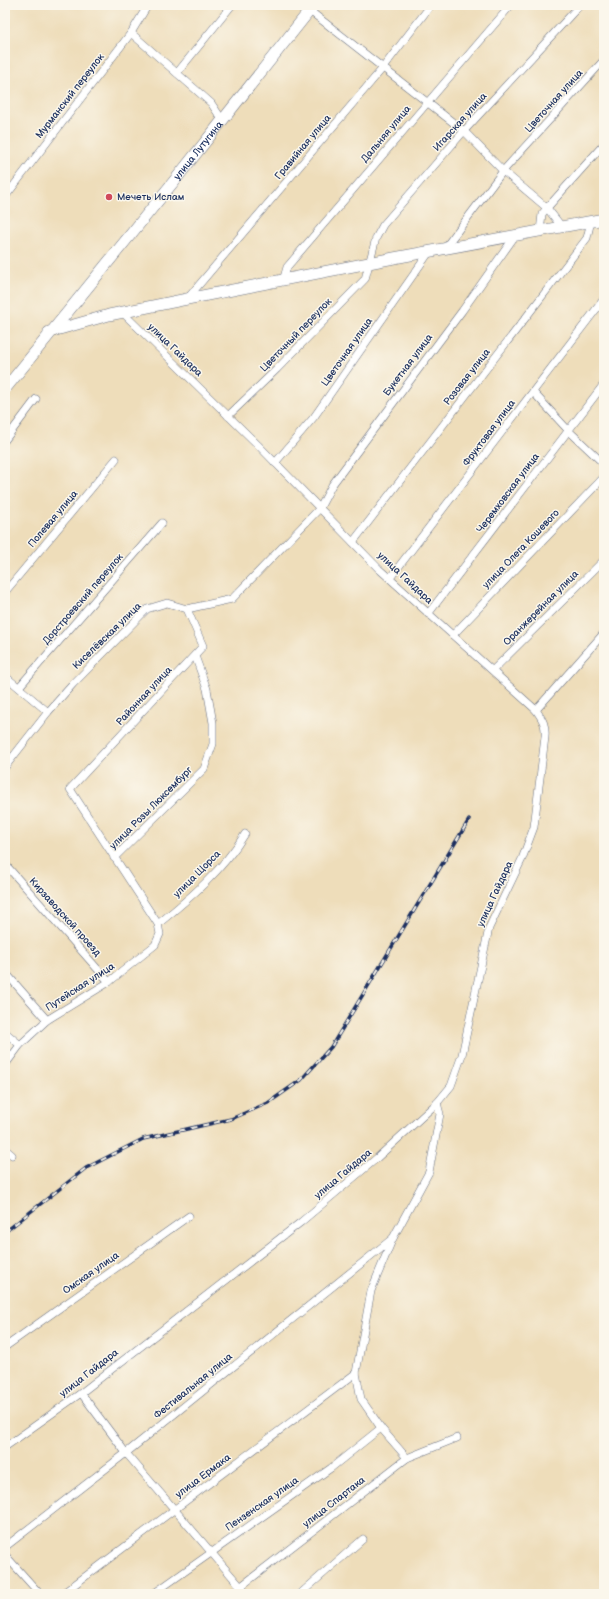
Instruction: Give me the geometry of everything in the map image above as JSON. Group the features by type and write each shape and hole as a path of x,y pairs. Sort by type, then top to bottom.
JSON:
{"main road":[{"name":"улица Лутугина","path":"5,389 312,8"},
{"path":"50,332 123,313 187,299 444,248 604,219"}],"street":[{"name":"Мурманский переулок","path":"5,197 131,33 148,5"},
{"path":"177,73 232,5"},
{"name":"Гравийная улица","path":"187,299 382,69 431,5"},
{"name":"Дальняя улица","path":"283,281 287,267 426,102 511,5"},
{"name":"Игарская улица","path":"371,263 376,238 383,225 464,131 580,5"},
{"path":"312,8 382,69 464,131 503,171 546,208 562,227"},
{"path":"131,33 211,103 222,121"},
{"name":"Цветочная улица","path":"444,248 503,171 604,60"},
{"path":"540,231 542,214 546,208 604,144"},
{"name":"Розовая улица","path":"353,542 587,238 591,221"},
{"name":"Букетная улица","path":"320,508 332,485 462,311 515,236"},
{"name":"Цветочная улица","path":"275,463 314,416 430,251"},
{"name":"Цветочный переулок","path":"228,416 277,369 365,279 371,263"},
{"name":"Фруктовая улица","path":"390,578 604,299"},
{"name":"улица Гайдара","path":"5,1447 81,1392 301,1222 377,1158 437,1103 451,1086 462,1055 488,928 522,859 534,827 546,727 543,719 536,710 493,670 428,614 390,578 123,313"},
{"name":"Черемховская улица","path":"428,614 604,384"},
{"path":"533,392 568,430 604,464"},
{"path":"5,440 36,399"},
{"name":"Полевая улица","path":"5,592 116,458"},
{"name":"улица Олега Кошевого","path":"453,635 604,477"},
{"name":"Киселёвская улица","path":"5,767 48,712 73,684 147,609 167,603 187,609 232,599 320,508"},
{"name":"Дорстроевский переулок","path":"19,687 162,523"},
{"name":"Оранжерейная улица","path":"493,670 604,560"},
{"name":"Районная улица","path":"114,858 70,788 203,646 187,609"},
{"path":"536,710 604,633"},
{"name":"улица Розы Люксембург","path":"114,858 204,770 213,744 213,723 207,689 195,656"},
{"path":"5,676 48,712"},
{"name":"улица Щорса","path":"158,924 191,896 222,865 245,834"},
{"path":"114,858 158,924"},
{"name":"Кирзаводской проезд","path":"5,864 110,982"},
{"name":"Путейская улица","path":"5,1065 20,1045 47,1020 110,982 155,945 160,934 158,924"},
{"path":"5,972 47,1020"},
{"path":"5,1032 20,1045"},
{"path":"407,1458 381,1428 361,1399 356,1373 371,1291 393,1238 429,1172 440,1114 437,1103"},
{"path":"5,1148 12,1155"},
{"name":"Омская улица","path":"5,1347 189,1216"},
{"name":"Фестивальная улица","path":"5,1547 126,1453 393,1238"},
{"name":"улица Ермака","path":"62,1594 356,1373"},
{"path":"81,1392 126,1453 247,1594"},
{"name":"Пензенская улица","path":"153,1594 210,1552 331,1468 381,1428"},
{"name":"улица Спартака","path":"231,1594 407,1458 457,1438"},
{"path":"300,1594 363,1539"},
{"path":"5,1555 40,1594"}],"railway":[{"path":"5,1232 86,1168 143,1139 231,1119 268,1103 301,1080 331,1047 469,820"}],"place":[{"name":"Мечеть Ислам","path":"109,197"}]}
